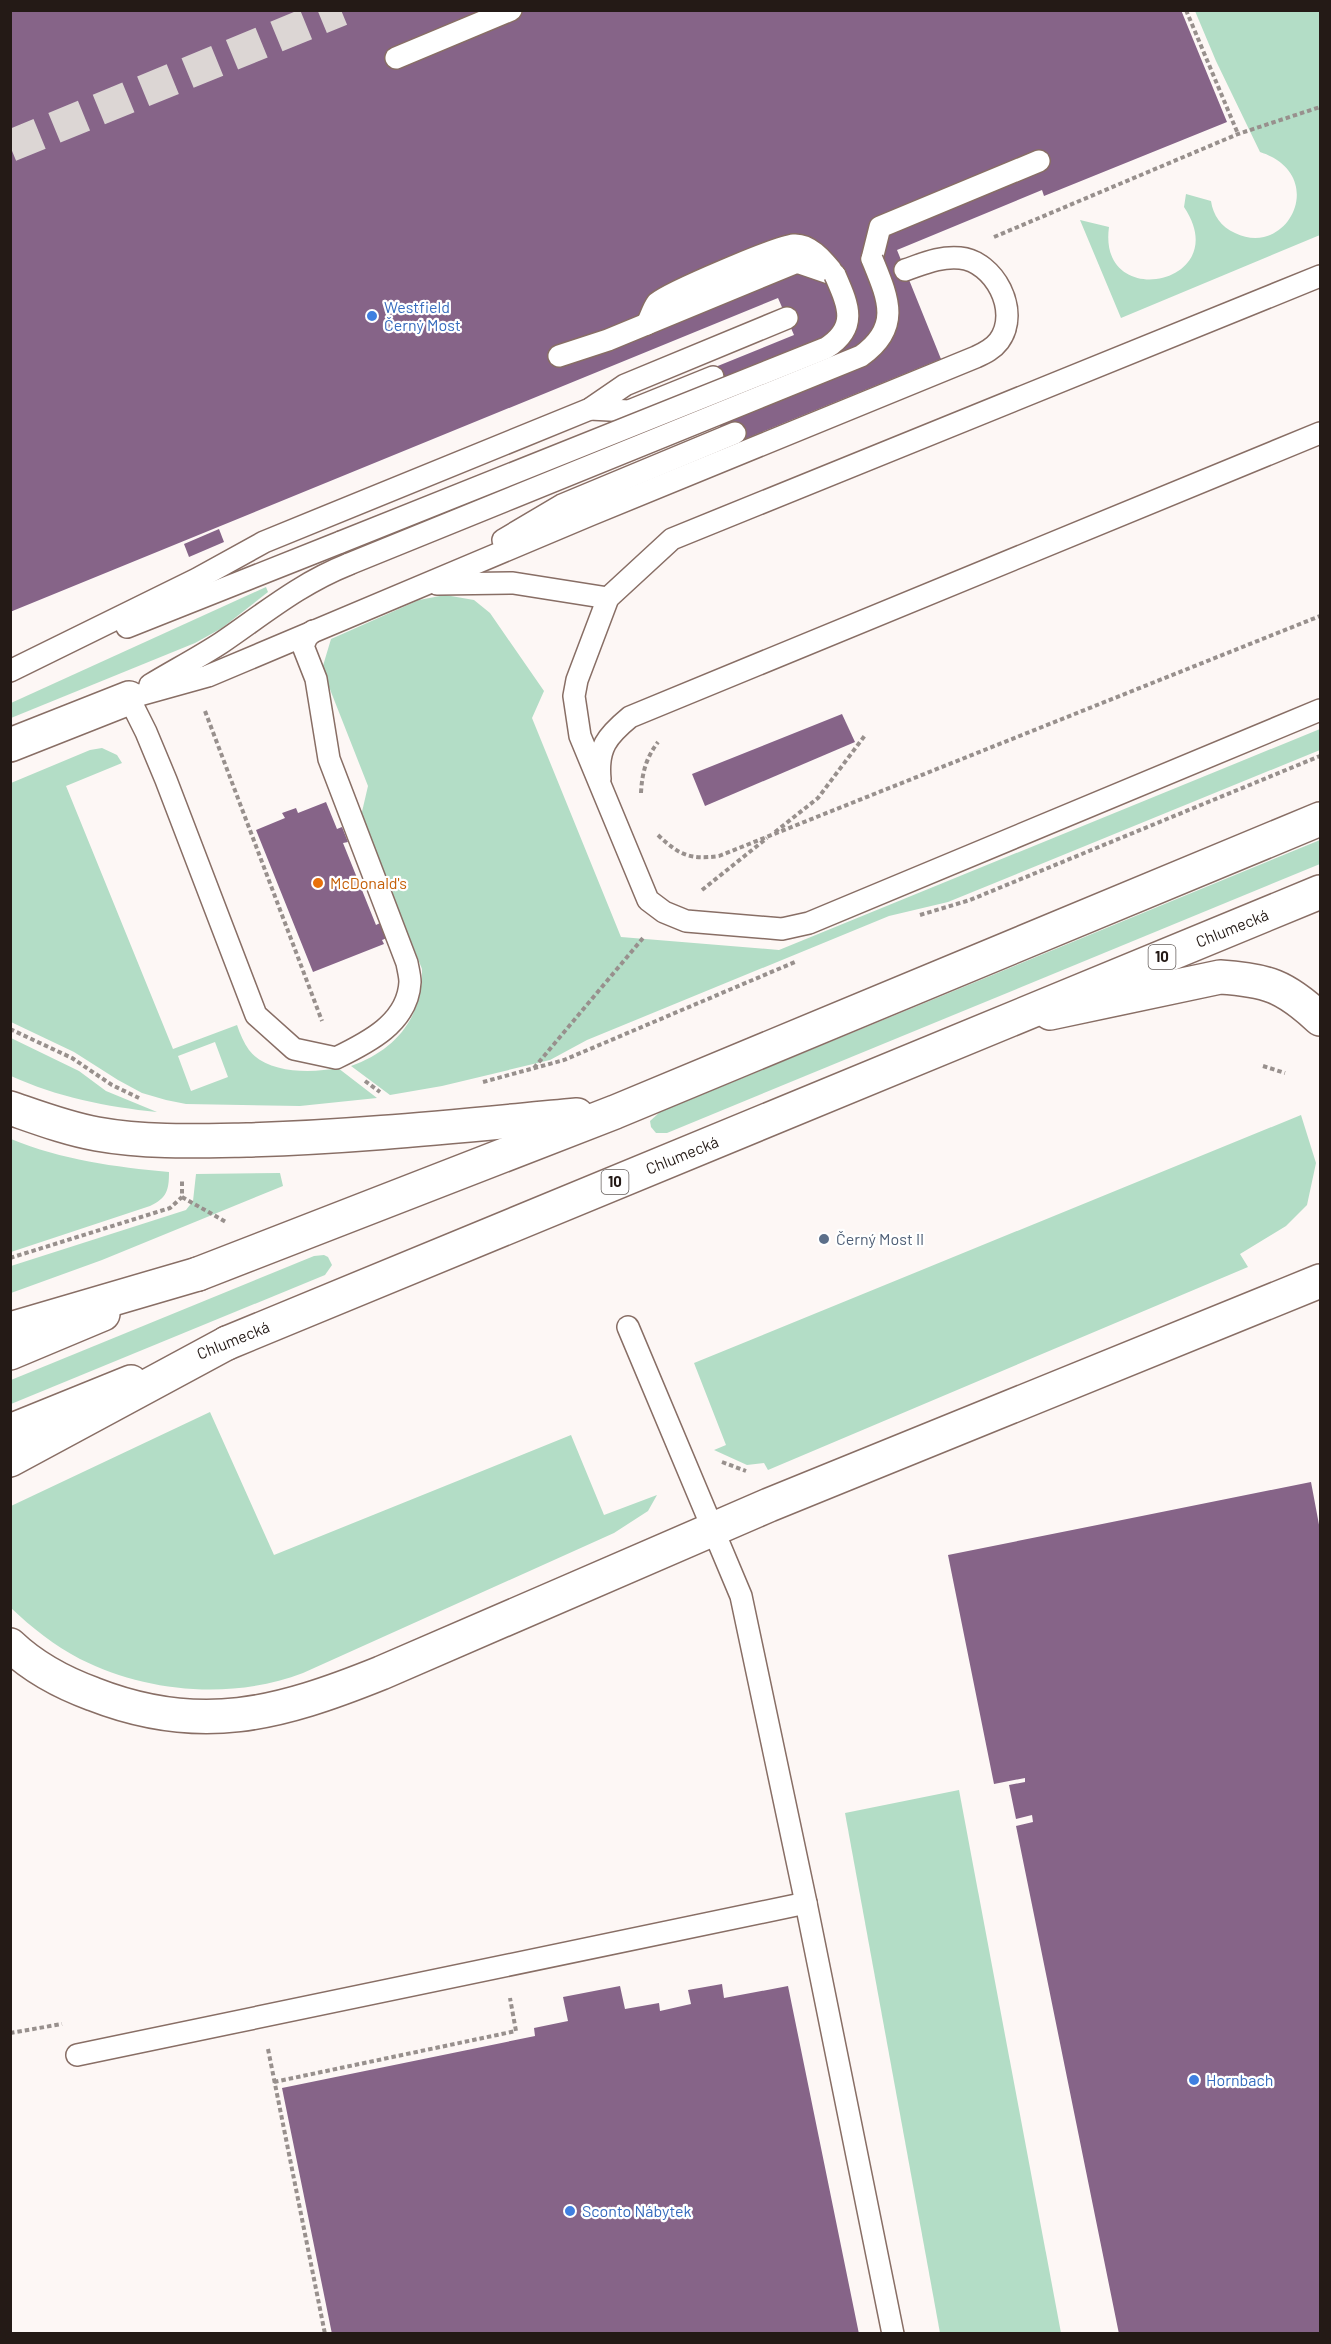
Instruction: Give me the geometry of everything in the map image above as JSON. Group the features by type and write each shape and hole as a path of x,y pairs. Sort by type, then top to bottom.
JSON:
{"main road":[{"path":"10,745 129,698"},
{"path":"10,1353 198,1274 615,1112 1320,819"},
{"name":"Chlumecká","path":"10,1431 1320,892"},
{"path":"1004,1022 1220,977 1248,979 1280,987 1320,1019"},
{"path":"10,1108 97,1134 142,1140 185,1142 298,1138 615,1112"},
{"path":"10,1329 198,1274"},
{"path":"10,1645 40,1667 73,1686 136,1709 200,1717 232,1717 262,1712 327,1695 714,1528 1320,1281"},
{"path":"10,1460 227,1342"}],"lane":[{"path":"396,58 511,10"},
{"path":"129,698 219,644 294,590 322,575 861,356 881,338 889,310 886,295 872,259 880,227 1039,161"},
{"path":"129,698 208,676 990,350 1000,339 1006,325 1004,298 993,275 984,266 972,260 944,258 905,270"},
{"path":"10,671 234,586 826,348 843,334 848,322 847,302 835,275 796,262 608,340 559,357"},
{"path":"1320,276 672,539 608,598 577,680 574,696 580,736 600,789 648,900 664,912 686,921 782,929 809,923 1320,710"},
{"path":"10,671 197,579 264,542 590,409 625,385 787,318"},
{"path":"590,409 629,411 713,377"},
{"path":"428,585 562,505 735,433"},
{"path":"600,789 598,766 602,746 630,717 1320,433"},
{"path":"428,585 513,583 608,598"},
{"path":"129,698 166,780 256,1015 294,1049 336,1058 381,1033 396,1016 406,998 410,981 407,963 329,759 316,679 303,646 307,637 313,632"},
{"path":"628,1327 741,1596 893,2334"},
{"path":"77,2055 806,1903"}],"path":[{"path":"1186,10 1238,134"},
{"path":"944,258 1238,134 1320,107"},
{"path":"656,833 675,851 698,859 719,856 1320,616"},
{"path":"204,707 336,1058 385,1096"},
{"path":"641,798 641,775 648,755 659,741"},
{"path":"10,1029 72,1058 112,1085 144,1100"},
{"path":"1263,1066 1285,1073"},
{"path":"10,1258 170,1208 182,1197 183,1173"},
{"path":"715,1459 736,1468 757,1470"},
{"path":"274,2082 516,2031 509,1999 520,1997"},
{"path":"267,2048 325,2334"}],"green space":[{"path":"1195,11 1320,11 1320,235 1121,318 1080,220 1109,227 1111,254 1123,271 1141,279 1162,278 1180,270 1193,255 1195,233 1184,207 1186,194 1211,201 1216,216 1222,224 1235,233 1254,238 1271,235 1285,225 1294,211 1297,195 1293,178 1281,163 1260,152 1216,61"},
{"path":"266,587 268,592 222,628 195,643 11,718 11,703"},
{"path":"445,595 474,600 490,613 544,691 532,718 621,937 779,950 1320,729 1320,750 948,902 889,916 587,1040 550,1060 442,1086 390,1095 351,1066 381,1051 404,1030 418,1002 422,969 361,816 368,786 322,669 331,639 419,600"},
{"path":"102,748 117,755 122,763 66,786 173,1049 237,1025 249,1050 267,1064 278,1068 303,1071 338,1068 377,1098 300,1106 186,1104 166,1100 142,1093 74,1052 11,1022 11,783 90,750","holes":["215,1042 228,1077 191,1091 178,1056"]},
{"path":"1320,840 1320,864 667,1133 656,1133 651,1127 650,1121 660,1112"},
{"path":"11,1038 79,1071 106,1091 157,1112 82,1100 46,1090 11,1076"},
{"path":"1301,1115 1316,1163 1307,1205 1286,1226 1240,1254 1248,1267 768,1470 764,1463 747,1465 714,1450 726,1445 694,1363"},
{"path":"11,1139 89,1162 169,1172 166,1193 150,1206 11,1252"},
{"path":"280,1173 283,1186 102,1260 11,1293 11,1266 186,1210 193,1201 196,1174"},
{"path":"314,1256 328,1257 332,1265 325,1275 11,1404 11,1380"},
{"path":"210,1412 274,1555 571,1435 604,1515 657,1495 648,1511 614,1533 303,1673 276,1682 248,1687 191,1689 134,1679 106,1670 61,1648 11,1608 11,1506"},
{"path":"959,1790 1061,2333 940,2333 845,1813"}],"building":[{"name":"Westfield Černý Most","path":"10,10 1181,10 1227,122 1044,196 1042,190 897,250 941,359 728,446 698,374 794,335 778,298 10,612"},
{"path":"219,529 224,542 189,557 184,544"},
{"path":"842,714 855,742 705,806 692,774"},
{"name":"McDonald's","path":"326,802 337,829 342,827 348,842 343,843 376,925 380,923 387,938 382,940 384,944 313,972 256,830 285,818 282,813 296,808 298,813"},
{"name":"Hornbach","path":"1311,1482 1320,1530 1320,2334 1119,2334 1016,1826 1033,1822 1032,1815 1016,1819 1009,1785 1025,1782 1025,1778 994,1784 948,1555"},
{"name":"Sconto Nábytek","path":"722,1984 724,1998 788,1986 859,2334 332,2334 282,2088 535,2036 534,2028 568,2021 563,1997 620,1986 625,2009 659,2003 660,2011 691,2004 688,1990"}],"tunnel":[{"path":"10,146 341,10"}],"place":[{"name":"Westfield Černý Most","path":"372,316"},
{"name":"McDonald's","path":"318,883"},
{"name":"Černý Most II","path":"824,1239"},
{"name":"Hornbach","path":"1194,2080"},
{"name":"Sconto Nábytek","path":"570,2211"}]}
